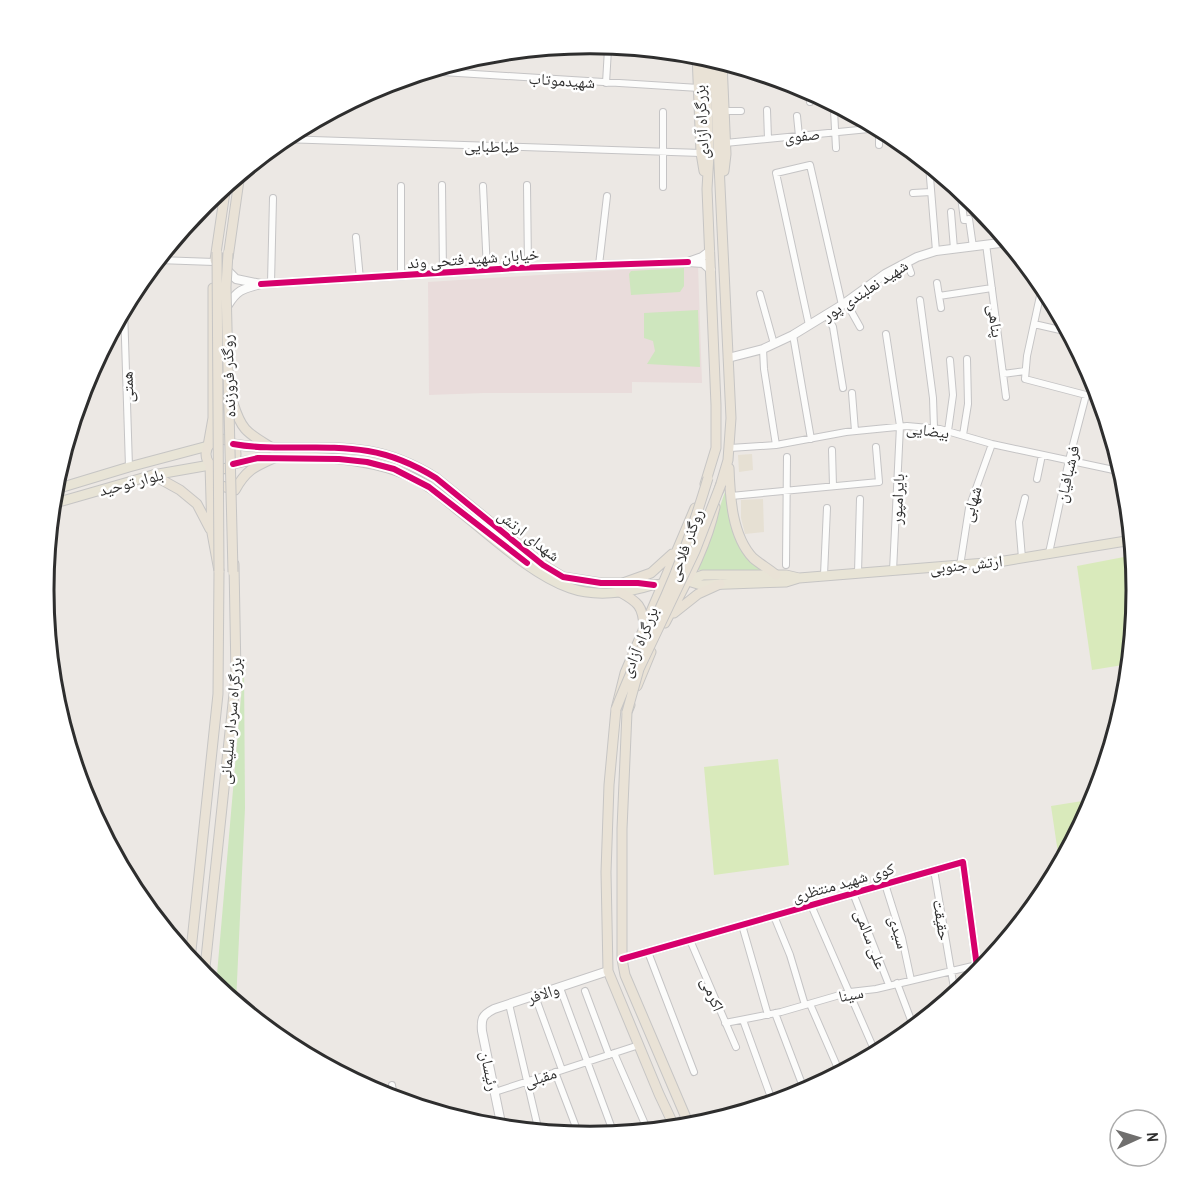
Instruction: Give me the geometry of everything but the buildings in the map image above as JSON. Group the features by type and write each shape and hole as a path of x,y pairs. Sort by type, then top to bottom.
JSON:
{"highway":[{"name":"بزرگراه آزادی","path":"698,65 701,153 707,189"},
{"name":"بزرگراه آزادی","path":"671,1119 608,971 607,840 611,745 616,709 625,673 644,629 658,584 678,548 708,478 716,448 705,66"},
{"name":"بزرگراه آزادی","path":"688,1117 625,975 622,959 622,829 627,712 653,648 688,581 711,526 730,448 731,418 722,188 718,159 714,69"},
{"name":"بزرگراه آزادی","path":"722,70 725,143 722,188"},
{"path":"224,199 214,262 213,418 206,456 210,465 219,469 233,464 237,454 233,444 228,253 238,186"},
{"name":"روگذر فروزنده","path":"217,252 219,571"},
{"name":"روگذر فروزنده","path":"228,253 226,287 233,572"},
{"path":"211,494 222,486 235,490 244,474 273,453 240,423 233,403"},
{"path":"208,446 219,438 229,440 233,444"},
{"path":"728,460 736,526 743,544 754,558 776,575"},
{"name":"بزرگراه سردار سلیمانی","path":"205,963 236,675 233,464"},
{"name":"بزرگراه سردار سلیمانی","path":"191,948 218,694 219,571 212,533 210,465"},
{"path":"153,475 180,490 197,504 212,533"},
{"name":"روگذر فلاحی","path":"616,709 680,560 695,522 708,478"},
{"name":"روگذر فلاحی","path":"627,712 639,669 695,551 720,484"},
{"path":"644,629 643,614 638,603 622,587 651,573 678,548"},
{"path":"666,621 684,603 720,584"}],"main road":[{"name":"شهدای ارتش","path":"233,444 273,453 368,462 394,469 429,486 505,547 554,582 572,589 600,592 622,587 638,590 658,584 688,581"},
{"name":"بلوار توحید","path":"64,487 208,446"},
{"name":"شهدای ارتش","path":"233,464 273,453"},
{"path":"177,454 181,458 181,469"},
{"name":"بلوار توحید","path":"62,501 153,475 210,465"},
{"name":"ارتش جنوبی","path":"799,578 960,566 1123,541"},
{"path":"688,581 702,575 776,575 799,578"},
{"path":"688,581 701,585 786,582 799,578"}],"street":[{"path":"606,83 609,55"},
{"name":"شهیدموتاب","path":"449,73 699,88"},
{"path":"767,110 768,139"},
{"path":"724,111 741,111"},
{"path":"663,112 663,187"},
{"path":"834,113 836,148"},
{"path":"797,116 799,136"},
{"name":"صفوی","path":"725,143 864,129"},
{"path":"879,139 879,146"},
{"name":"طباطبایی","path":"299,140 701,153"},
{"path":"809,325 776,173 810,165 844,303 860,327"},
{"path":"930,177 936,251"},
{"path":"442,185 443,273"},
{"path":"400,186 401,276"},
{"path":"483,186 487,270"},
{"path":"527,186 528,267"},
{"path":"913,193 932,192"},
{"path":"599,266 607,196"},
{"path":"271,284 273,198"},
{"path":"962,205 964,220 969,219 973,247"},
{"path":"951,212 954,249"},
{"path":"357,237 360,279"},
{"name":"شهید نعلبندی پور","path":"728,358 763,349 794,335 885,274 907,262 936,251 998,243"},
{"name":"پناهی","path":"986,244 1006,397"},
{"path":"688,262 710,251"},
{"path":"168,260 214,262"},
{"path":"688,262 703,263 711,270"},
{"name":"خیابان شهید فتحی وند","path":"261,284 528,267 688,262"},
{"path":"907,262 911,273"},
{"path":"228,271 236,279 261,284"},
{"path":"937,283 941,308"},
{"path":"228,306 236,293 244,288 261,284"},
{"path":"939,296 992,288"},
{"path":"760,294 774,344"},
{"path":"1003,374 1025,371 1040,298"},
{"path":"920,300 933,398 934,428"},
{"path":"826,314 833,327 843,388"},
{"path":"1034,324 1058,330"},
{"name":"همتی","path":"125,325 129,467"},
{"name":"بایرامپور","path":"886,334 900,426 893,571"},
{"path":"794,335 811,439"},
{"path":"763,349 767,389 777,445"},
{"path":"963,435 968,404 967,359"},
{"path":"948,431 953,395 950,360"},
{"name":"فرشبافیان","path":"1025,371 1025,379 1086,395 1069,460 1049,554"},
{"path":"852,393 855,431"},
{"name":"بیضایی","path":"730,448 777,445 855,431 900,426 934,428 992,444 1112,470"},
{"name":"شهابی","path":"960,566 969,508 992,444"},
{"path":"731,496 879,482 876,447"},
{"path":"832,450 833,486"},
{"path":"1037,479 1042,454"},
{"path":"786,565 787,457"},
{"path":"1022,558 1019,522 1025,498"},
{"path":"858,573 860,499"},
{"path":"824,575 827,508"},
{"name":"کوی شهید منتظری","path":"622,959 963,862 976,961"},
{"name":"حقیقت","path":"934,870 953,984"},
{"name":"سیدی","path":"885,884 902,938 911,980"},
{"name":"علی سالمی","path":"854,893 890,985"},
{"path":"811,905 872,1045"},
{"path":"774,916 808,1004 837,1066"},
{"path":"742,925 771,1014 801,1082"},
{"name":"اکرمی","path":"690,940 736,1047"},
{"path":"648,952 694,1072"},
{"name":"سینا","path":"725,1023 771,1014 850,992 876,989 972,966"},
{"name":"والافر","path":"481,1019 485,1013 608,971"},
{"path":"897,983 911,1019"},
{"path":"560,988 611,1125"},
{"path":"585,991 611,1054 644,1123"},
{"path":"535,996 576,1126"},
{"path":"509,1004 537,1123"},
{"name":"رئیسان","path":"481,1019 500,1118"},
{"path":"743,1020 770,1095"},
{"name":"مقبلی","path":"495,1092 639,1045"}],"shaded area":[{"path":"698,265 702,383 632,382 632,393 429,395 428,282"},
{"path":"752,454 753,470 739,472 738,455"},
{"path":"763,499 764,532 745,534 741,518 741,500"}],"green space":[{"path":"684,268 684,286 680,292 631,295 629,274 631,271"},
{"path":"698,310 700,367 647,364 655,351 653,341 644,338 644,313"},
{"path":"726,489 741,546 767,572 698,570"},
{"path":"1124,557 1125,625 1120,665 1092,670 1077,566"},
{"path":"244,663 245,808 236,993 217,975"},
{"path":"778,759 789,865 714,875 704,767"},
{"path":"1082,801 1058,851 1051,806"}],"cycle path":[{"path":"261,284 516,268 688,262"},
{"path":"233,444 351,449 395,458 436,478 543,565 563,577 601,583 654,585"},
{"path":"233,464 258,458 339,459 367,462 394,469 429,487 527,563"},
{"path":"622,959 963,862 976,961"}]}
